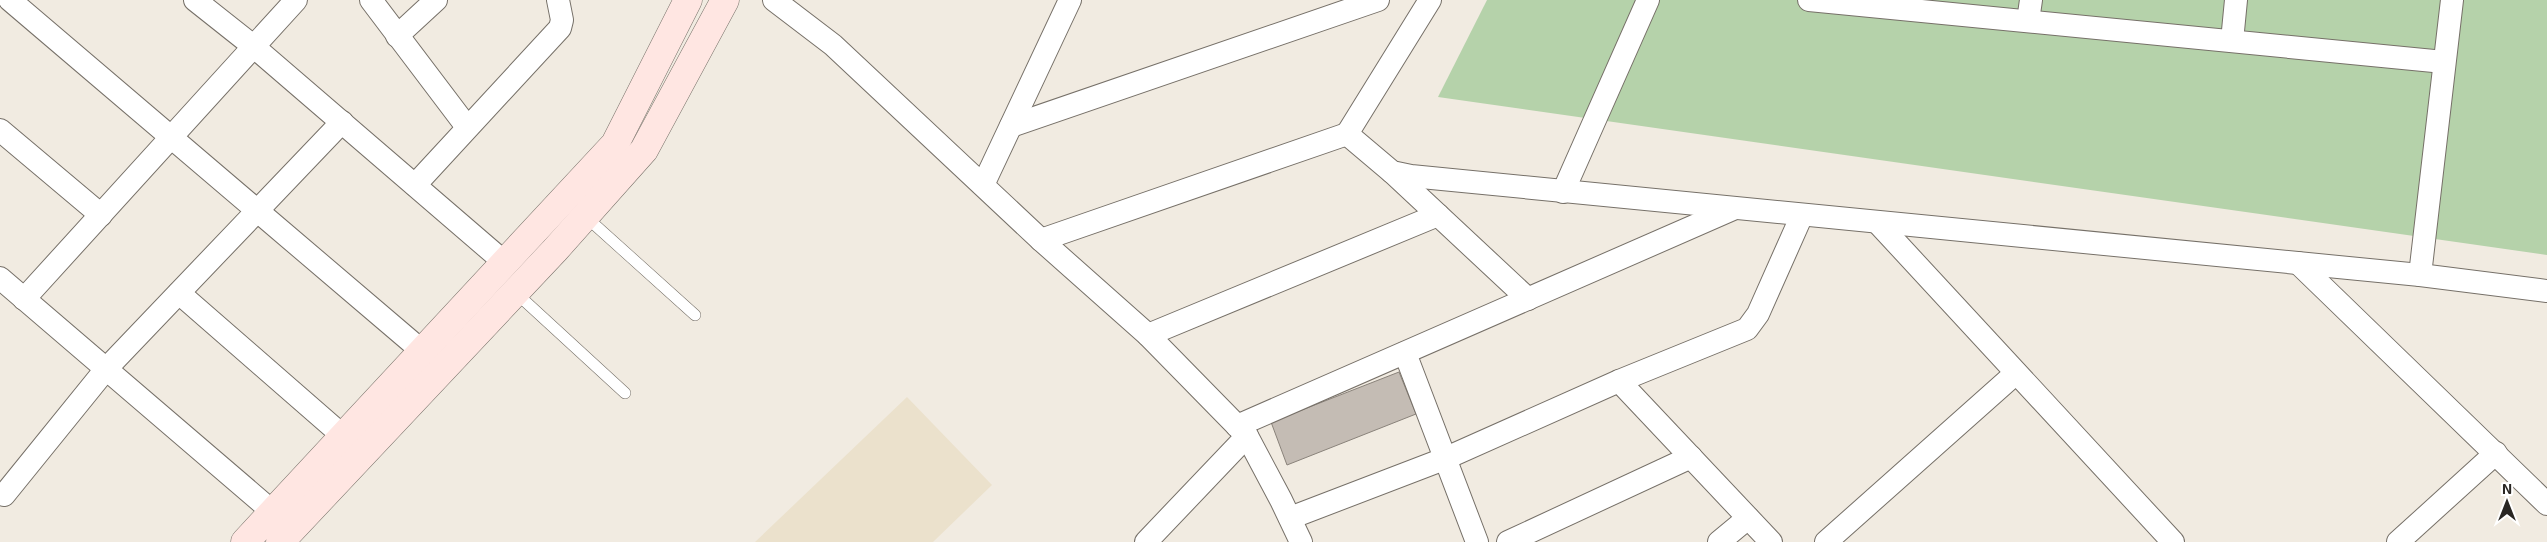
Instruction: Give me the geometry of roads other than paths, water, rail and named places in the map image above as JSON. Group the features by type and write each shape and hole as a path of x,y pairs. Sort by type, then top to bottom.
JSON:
{"street":[{"path":"10,0 422,352"},
{"path":"195,0 253,46 504,262"},
{"path":"24,299 295,0"},
{"path":"372,0 397,36 468,127"},
{"path":"397,36 436,0"},
{"path":"415,185 560,28 562,20 558,0"},
{"path":"245,542 615,144 688,0"},
{"path":"280,542 515,292 644,150 725,0"},
{"path":"774,0 833,45 1041,240 1148,335 1242,431 1290,518 1300,542"},
{"path":"983,185 1070,0"},
{"path":"1011,126 1378,0"},
{"path":"1041,240 1347,134 1430,0"},
{"path":"1563,192 1648,0"},
{"path":"1816,0 2030,11 2232,41 2444,62"},
{"path":"2232,41 2236,0"},
{"path":"2420,275 2452,0"},
{"path":"4,496 106,369 342,122"},
{"path":"0,130 101,215"},
{"path":"1347,134 1392,172 1528,299"},
{"path":"1392,172 1563,192 2420,275 2547,291"},
{"path":"1146,542 1242,431 1405,353 1734,208"},
{"path":"1148,335 1438,215"},
{"path":"1290,518 1444,459 1619,381 1747,329 1758,314 1802,215"},
{"path":"1877,222 2172,542"},
{"path":"2298,263 2547,504"},
{"path":"0,278 273,512"},
{"path":"179,293 343,436"},
{"path":"1405,353 1477,542"},
{"path":"1826,542 2016,372"},
{"path":"1619,381 1771,542"},
{"path":"2398,542 2496,453"},
{"path":"1508,542 1691,457"},
{"path":"1720,542 1748,518"}],"lane":[{"path":"585,216 695,315"},
{"path":"515,292 625,393"}]}
